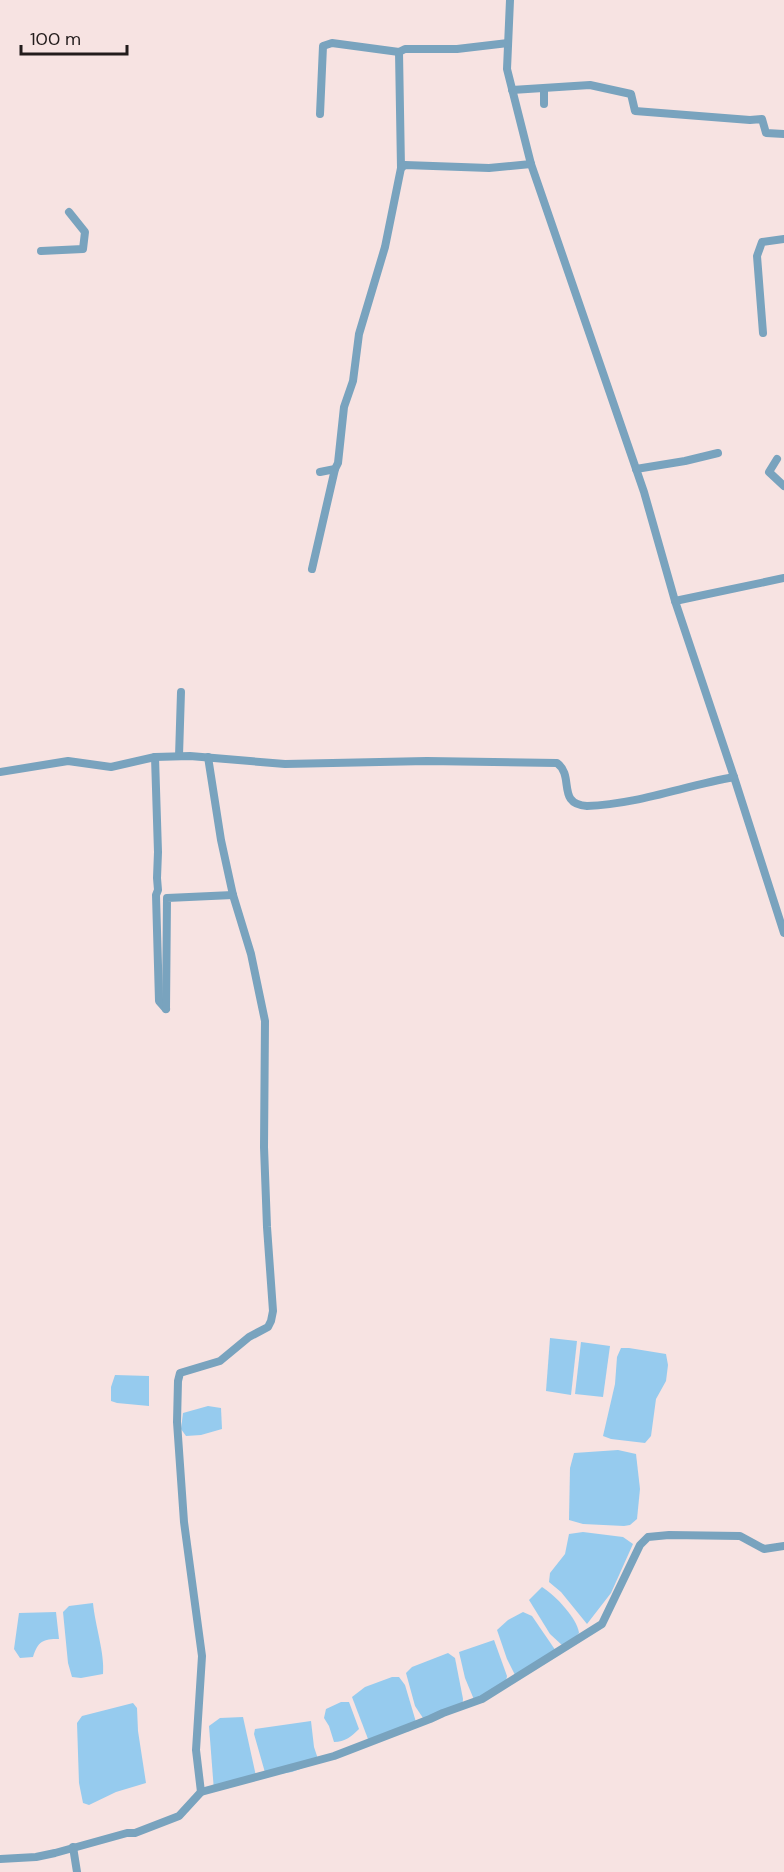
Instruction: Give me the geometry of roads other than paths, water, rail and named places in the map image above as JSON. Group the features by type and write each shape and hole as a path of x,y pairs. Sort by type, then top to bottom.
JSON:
{"street":[{"path":"510,0 507,69 531,164 636,469 675,601 784,933"},
{"path":"320,114 323,45 332,43 399,52 405,49 457,49 508,43"},
{"path":"312,569 338,463 344,407 353,381 359,334 385,248 401,168 399,52"},
{"path":"512,90 590,85 606,87 631,94 635,111 750,120 762,118 766,133 784,134"},
{"path":"544,89 544,104"},
{"path":"401,168 405,165 489,168 531,164"},
{"path":"41,251 83,249 85,232 69,212"},
{"path":"763,333 757,256 762,242 784,239"},
{"path":"636,469 718,453"},
{"path":"777,459 769,472 784,486"},
{"path":"320,472 335,469"},
{"path":"675,601 784,578"},
{"path":"179,756 181,692"},
{"path":"0,772 68,761 111,767 155,757 179,756 285,764 427,761 557,763 563,771 572,801 576,805 586,806 654,797 734,777"},
{"path":"155,757 159,1001 166,1009 167,898 233,895"},
{"path":"201,1792 196,1750 202,1656 184,1522 177,1422 178,1381 180,1373 220,1360 249,1337 268,1326 273,1311 264,1147 265,1021 251,954 233,895 221,840 208,757"},
{"path":"0,1859 36,1857 135,1833 179,1815 201,1792 334,1756 482,1699 602,1624 640,1545 648,1537 740,1536 764,1549 784,1546"},
{"path":"73,1847 77,1872"}],"water":[{"path":"550,1338 577,1341 571,1395 546,1391"},
{"path":"581,1342 610,1346 603,1397 575,1394"},
{"path":"621,1348 666,1354 668,1365 666,1381 656,1399 651,1436 645,1443 603,1436 615,1384 617,1357"},
{"path":"115,1375 149,1376 149,1406 111,1401 111,1387"},
{"path":"208,1406 221,1408 222,1429 201,1435 186,1436 181,1429 183,1413"},
{"path":"618,1450 636,1454 640,1489 637,1519 630,1525 624,1526 583,1524 569,1520 570,1468 574,1453"},
{"path":"583,1532 623,1537 633,1544 611,1593 587,1624 561,1592 549,1582 550,1573 565,1554 569,1534"},
{"path":"542,1587 565,1607 577,1627 579,1633 570,1643 563,1646 550,1634 529,1600"},
{"path":"93,1603 103,1658 103,1674 81,1678 72,1677 68,1663 63,1612 69,1606"},
{"path":"56,1612 59,1639 42,1642 33,1657 20,1658 14,1649 19,1613"},
{"path":"523,1612 532,1616 558,1654 516,1677 497,1630 508,1620"},
{"path":"494,1640 507,1676 505,1687 475,1702 465,1678 459,1652"},
{"path":"448,1653 455,1658 463,1699 462,1709 425,1721 415,1706 406,1673 412,1667"},
{"path":"392,1677 399,1677 405,1685 416,1722 410,1731 368,1739 352,1697 365,1687"},
{"path":"341,1702 349,1702 359,1729 348,1738 334,1742 324,1718 326,1709"},
{"path":"133,1703 137,1708 146,1783 116,1792 89,1805 83,1803 79,1783 77,1723 82,1716"},
{"path":"243,1717 256,1776 214,1791 209,1726 220,1718"},
{"path":"311,1721 314,1747 319,1762 292,1772 266,1776 254,1734 255,1729"}]}
